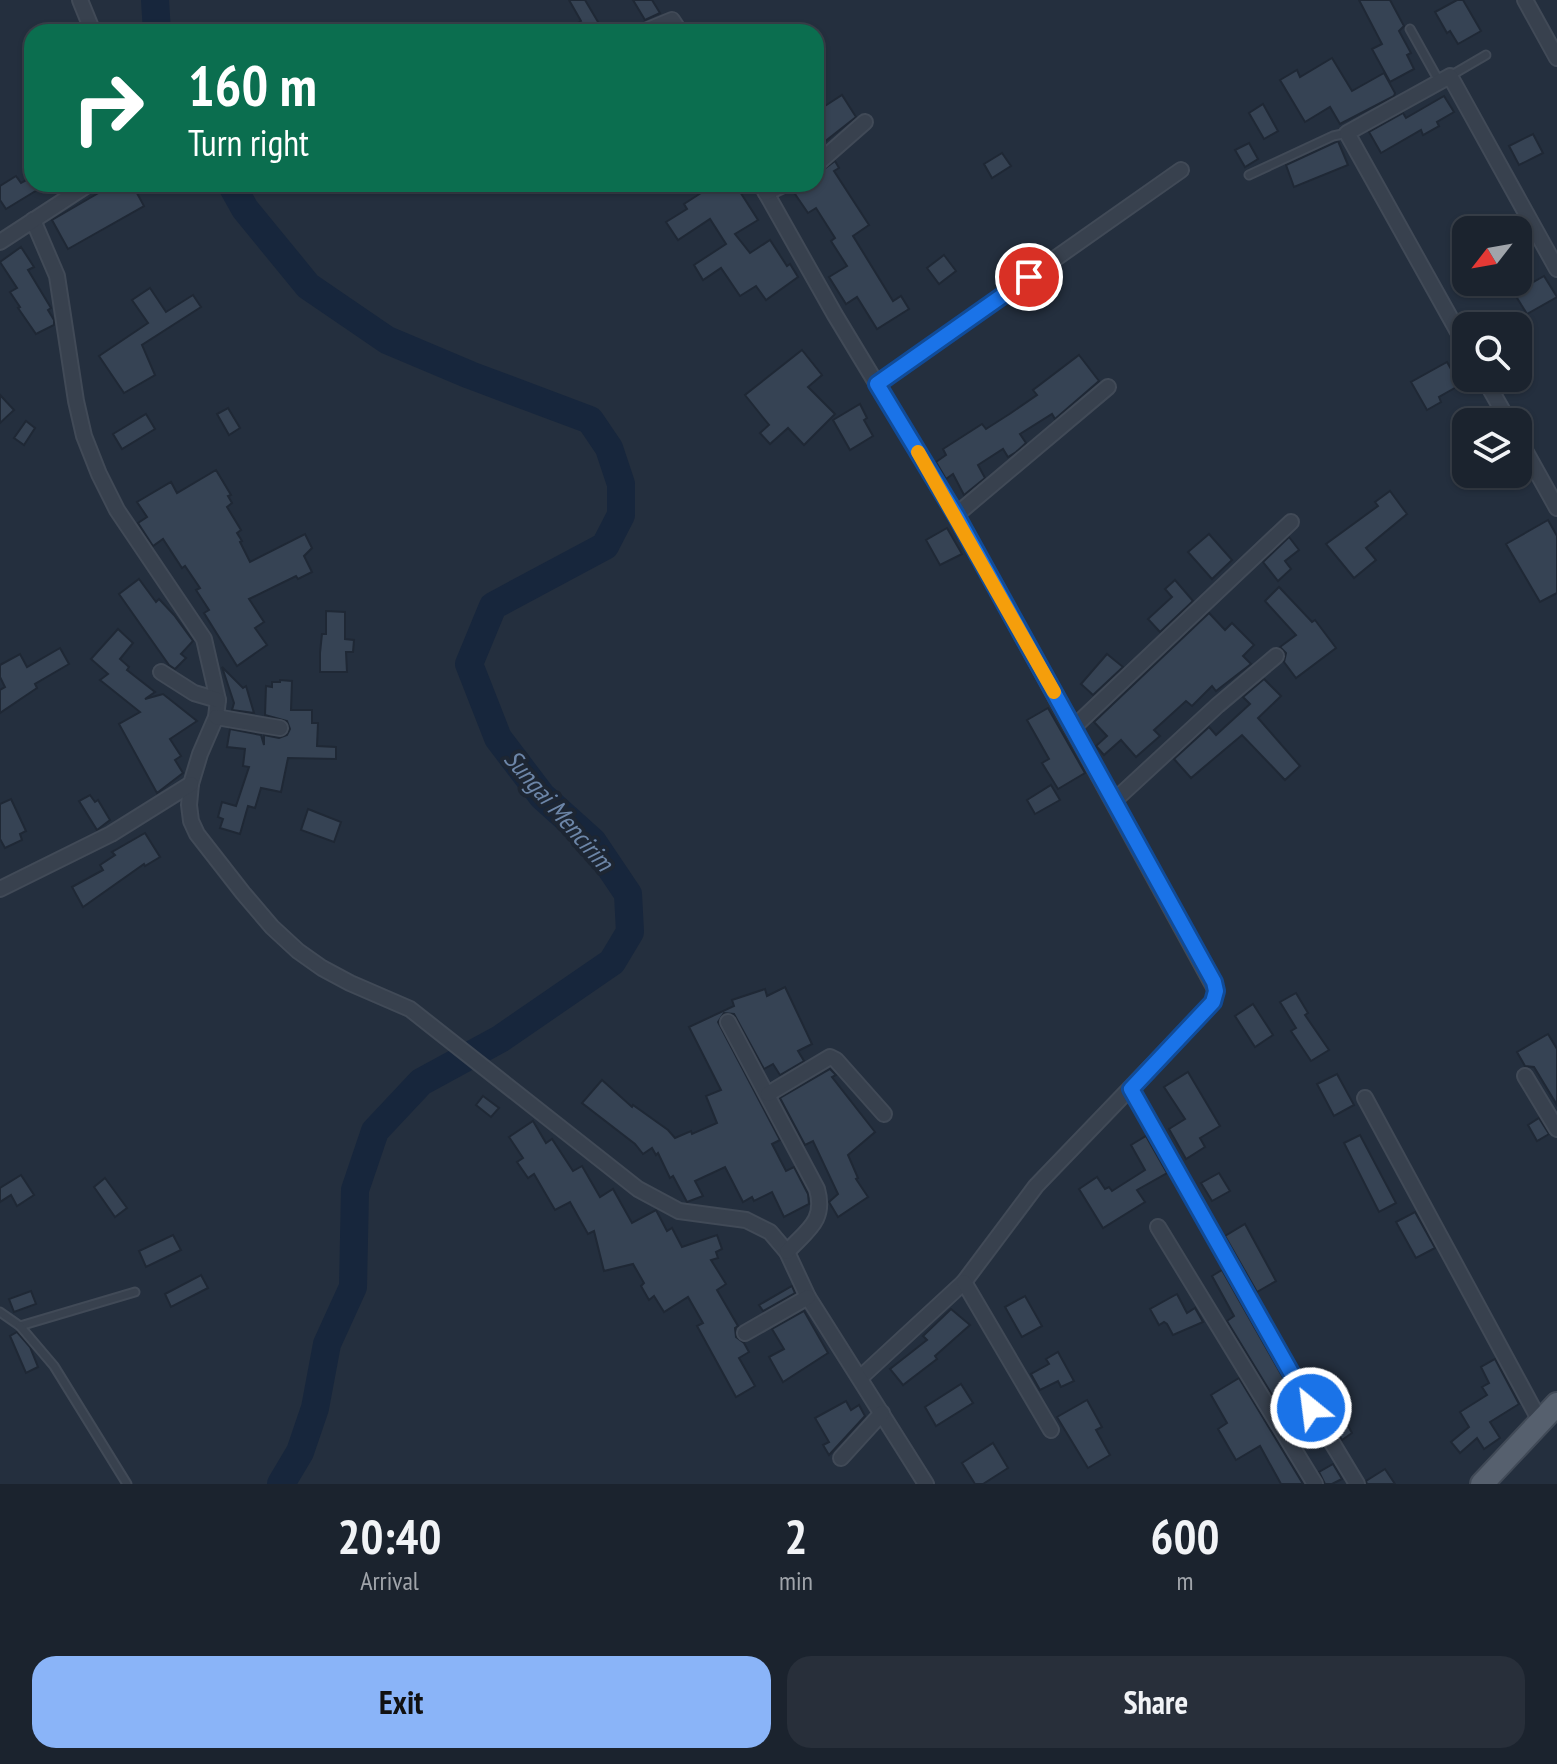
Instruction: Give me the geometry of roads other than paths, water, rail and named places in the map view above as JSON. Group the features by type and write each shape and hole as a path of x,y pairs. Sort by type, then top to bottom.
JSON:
{"main road":[{"path":"1482,1484 1557,1404"}],"street":[{"path":"80,0 90,24"},
{"path":"1525,0 1557,58"},
{"path":"1452,321 1347,133 1444,78 1557,269"},
{"path":"824,158 865,122"},
{"path":"877,384 1181,170"},
{"path":"0,242 77,192"},
{"path":"766,192 956,515 1216,991 1213,1002 1036,1186 964,1282 860,1378"},
{"path":"33,220 57,276 65,338 84,436 117,510 204,639 218,700 216,717 191,784 189,805 197,834 272,927 322,968 410,1009 657,1201 679,1211 756,1224 770,1232 787,1252 808,1297 926,1484"},
{"path":"956,515 1108,387"},
{"path":"1532,463 1557,508"},
{"path":"1074,727 1291,522"},
{"path":"1114,801 1276,656"},
{"path":"161,672 194,693 218,700"},
{"path":"216,717 280,728"},
{"path":"0,889 111,834 191,784"},
{"path":"728,1022 817,1189 821,1205 819,1215 787,1252"},
{"path":"768,1094 830,1057 884,1114"},
{"path":"1525,1076 1557,1129"},
{"path":"1131,1089 1357,1484"},
{"path":"1365,1098 1540,1421"},
{"path":"1158,1227 1315,1484"},
{"path":"964,1282 1051,1430"},
{"path":"745,1333 808,1297"},
{"path":"841,1458 882,1413"}],"lane":[{"path":"1410,29 1444,78 1486,55"},
{"path":"1249,175 1333,136 1347,133"},
{"path":"20,1326 135,1292"},
{"path":"0,1312 20,1326 54,1366 127,1484"}],"waterway":[{"name":"Sungai Mencirim","path":"155,0 156,24"},
{"name":"Sungai Mencirim","path":"235,192 245,209 308,286 387,340 590,420 609,448 621,484 621,515 605,546 493,606 469,664 498,738 542,796 593,842 628,894 630,932 612,962 500,1039 421,1082 375,1131 355,1190 353,1287 327,1344 315,1408 300,1452 281,1484"}]}
